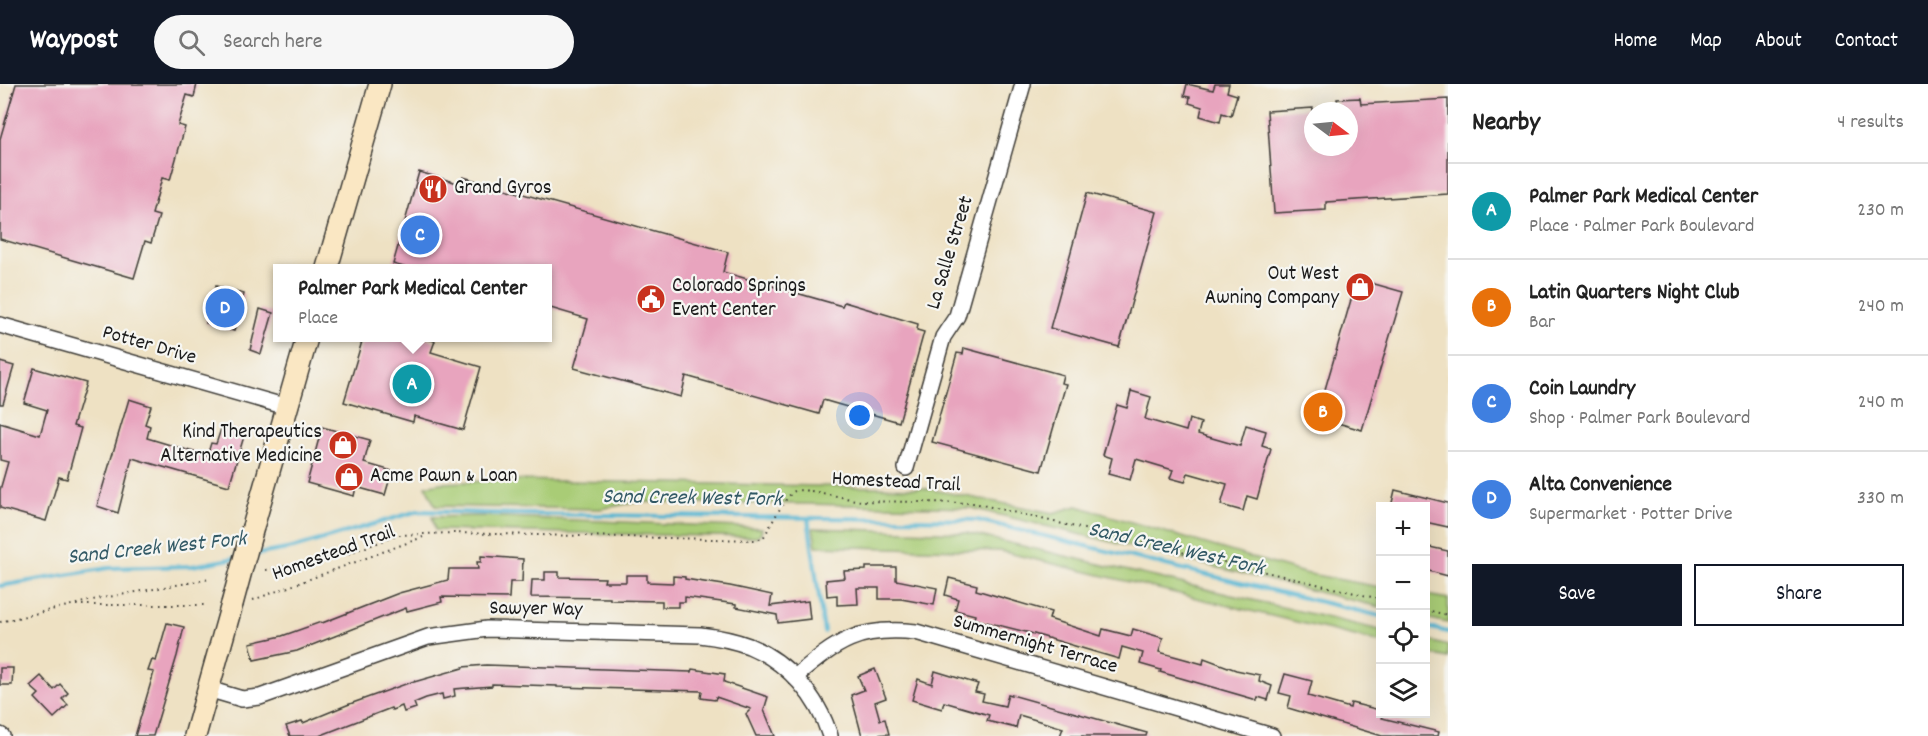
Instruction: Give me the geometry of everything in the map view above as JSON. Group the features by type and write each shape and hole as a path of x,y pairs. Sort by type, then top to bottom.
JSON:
{"main road":[{"path":"328,264 380,84"},
{"path":"195,736 208,689 242,602 253,527 306,342"}],"street":[{"name":"La Salle Street","path":"906,468 943,337 957,316 1023,84"},
{"name":"Potter Drive","path":"0,325 287,407"},
{"name":"Sawyer Way","path":"208,689 242,699 260,697 428,637 488,629 700,635 728,639 750,646 772,658 795,677 814,700 826,722 830,736"},
{"name":"Summernight Terrace","path":"795,677 829,649 849,638 873,631 916,632 1272,736"}],"path":[{"name":"Homestead Trail","path":"267,570 346,554 399,535 452,533 755,540 763,538 787,498 795,491 807,490 861,501 974,503 1376,598"},
{"name":"Homestead Trail","path":"242,602 426,535"},
{"path":"0,622 73,606 97,598 210,579"},
{"path":"73,606 208,605"},
{"path":"1430,611 1448,615"}],"green space":[{"path":"512,480 923,488 1053,513 1077,506 1304,573 1376,586 1376,606 971,508 637,502 600,509 435,506 426,486 440,483"},
{"path":"482,516 762,528 761,533 755,537 435,530 432,517"},
{"path":"813,528 967,533 1376,629 1376,641 1000,551 816,546"},
{"path":"1430,596 1448,599 1448,623 1430,619"},
{"path":"1430,641 1448,646 1448,658 1430,654"}],"building":[{"path":"16,84 197,84 194,97 187,95 178,125 185,127 170,180 162,178 152,214 159,216 151,243 145,241 134,278 0,239 0,139"},
{"path":"1187,84 1213,90 1215,84 1229,84 1227,92 1237,95 1231,116 1222,113 1220,122 1200,116 1202,107 1189,103 1190,97 1184,96"},
{"path":"1360,98 1361,104 1448,99 1448,194 1326,202 1326,210 1274,213 1267,111 1304,109 1304,156 1358,156 1358,102 1337,102 1337,99"},
{"path":"419,172 461,184 463,177 728,252 723,272 842,306 844,302 918,324 917,330 924,332 899,422 823,400 819,414 686,376 681,397 574,368 588,319 552,308 552,264 393,264"},
{"path":"1087,193 1157,212 1119,347 1050,328"},
{"path":"1357,279 1403,292 1362,430 1317,417"},
{"path":"216,286 244,294 234,331 206,323"},
{"path":"260,309 273,313 261,354 250,350"},
{"path":"362,342 435,342 431,352 481,367 463,430 414,416 413,422 344,402"},
{"path":"964,348 1063,375 1061,383 1066,384 1041,471 932,442 957,353 963,354"},
{"path":"0,362 14,366 3,404 0,404"},
{"path":"34,368 86,383 73,426 81,428 67,479 59,477 46,521 0,508 0,490 8,462 0,460 0,423 40,435 47,410 24,403"},
{"path":"1131,391 1151,397 1145,419 1186,431 1189,419 1201,423 1198,434 1240,446 1246,425 1266,431 1262,446 1271,449 1257,499 1247,496 1243,511 1221,505 1227,484 1188,473 1185,482 1170,478 1173,470 1136,459 1130,480 1108,474 1112,458 1103,455 1117,405 1127,408"},
{"path":"129,399 151,406 145,424 150,426 147,438 207,456 211,443 216,444 222,426 245,433 229,486 132,458 118,513 97,506"},
{"name":"Acme Pawn & Loan","path":"322,427 370,440 364,463 392,471 385,495 356,487 354,496 307,483"},
{"path":"1395,490 1448,503 1448,527 1430,523 1430,502 1392,502"},
{"path":"1430,547 1448,551 1448,576 1430,571"},
{"path":"481,556 523,559 522,582 510,582 509,598 441,597 442,602 407,611 406,608 297,651 254,660 250,643 282,636 399,593 448,580 449,569 478,569 477,562 481,562"},
{"path":"866,567 896,567 896,580 937,588 934,605 901,599 879,599 879,588 857,588 858,604 837,605 837,595 827,596 826,580 845,578 844,571 866,570"},
{"path":"545,572 559,572 559,577 605,578 604,582 626,582 626,575 647,575 647,582 673,583 673,576 685,577 685,579 772,595 770,606 808,601 810,619 778,623 777,615 736,607 736,604 685,597 685,602 678,602 678,607 662,607 662,601 531,597 532,580 545,580"},
{"path":"949,578 977,585 976,590 1051,612 1049,619 1101,636 1103,629 1131,636 1133,629 1163,638 1159,652 1203,664 1204,658 1236,670 1260,675 1259,681 1272,686 1268,700 1258,697 1257,700 1160,672 1161,670 1140,664 1143,653 1122,647 1119,659 974,619 975,615 955,610 958,599 945,595"},
{"path":"167,623 184,627 177,656 153,736 135,736 154,672 148,671 152,660 156,661"},
{"path":"486,665 691,672 692,669 725,674 724,682 768,697 764,710 775,736 756,736 746,714 751,709 716,697 715,700 701,698 702,691 492,684 492,686 454,689 455,696 443,699 442,694 426,698 414,703 416,708 404,712 402,706 392,710 391,708 319,736 290,736 286,726 302,721 303,723 414,681 463,667"},
{"path":"0,668 13,668 12,685 0,685"},
{"path":"875,669 886,698 875,702 880,720 885,719 889,734 862,736 851,695 864,690 858,676"},
{"path":"935,671 978,684 975,692 984,694 982,701 1005,706 1008,694 1147,733 1146,736 1060,736 1063,728 1019,715 1016,728 987,721 989,715 944,702 942,709 912,700 918,679 932,684"},
{"path":"1285,674 1312,681 1308,696 1350,708 1351,703 1376,709 1376,718 1439,732 1438,736 1382,736 1288,708 1291,696 1279,693"},
{"path":"41,676 54,690 60,684 68,693 62,699 68,705 54,718 35,698 39,694 30,686"}],"waterway":[{"name":"Sand Creek West Fork","path":"253,555 293,548 418,511 977,520 1376,615"},
{"path":"808,518 824,632"},
{"name":"Sand Creek West Fork","path":"0,586 108,568 192,566 236,558"},
{"name":"Sand Creek West Fork","path":"1430,628 1448,632"}],"place":[{"name":"Grand Gyros","path":"433,189"},
{"name":"Coin Laundry","path":"420,235"},
{"name":"Out West Awning Company","path":"1360,287"},
{"name":"Colorado Springs Event Center","path":"651,299"},
{"name":"Alta Convenience","path":"225,308"},
{"name":"Palmer Park Medical Center","path":"412,384"},
{"name":"Latin Quarters Night Club","path":"1323,412"},
{"name":"Kind Therapeutics Alternative Medicine","path":"343,445"},
{"name":"Acme Pawn & Loan","path":"349,477"}]}
